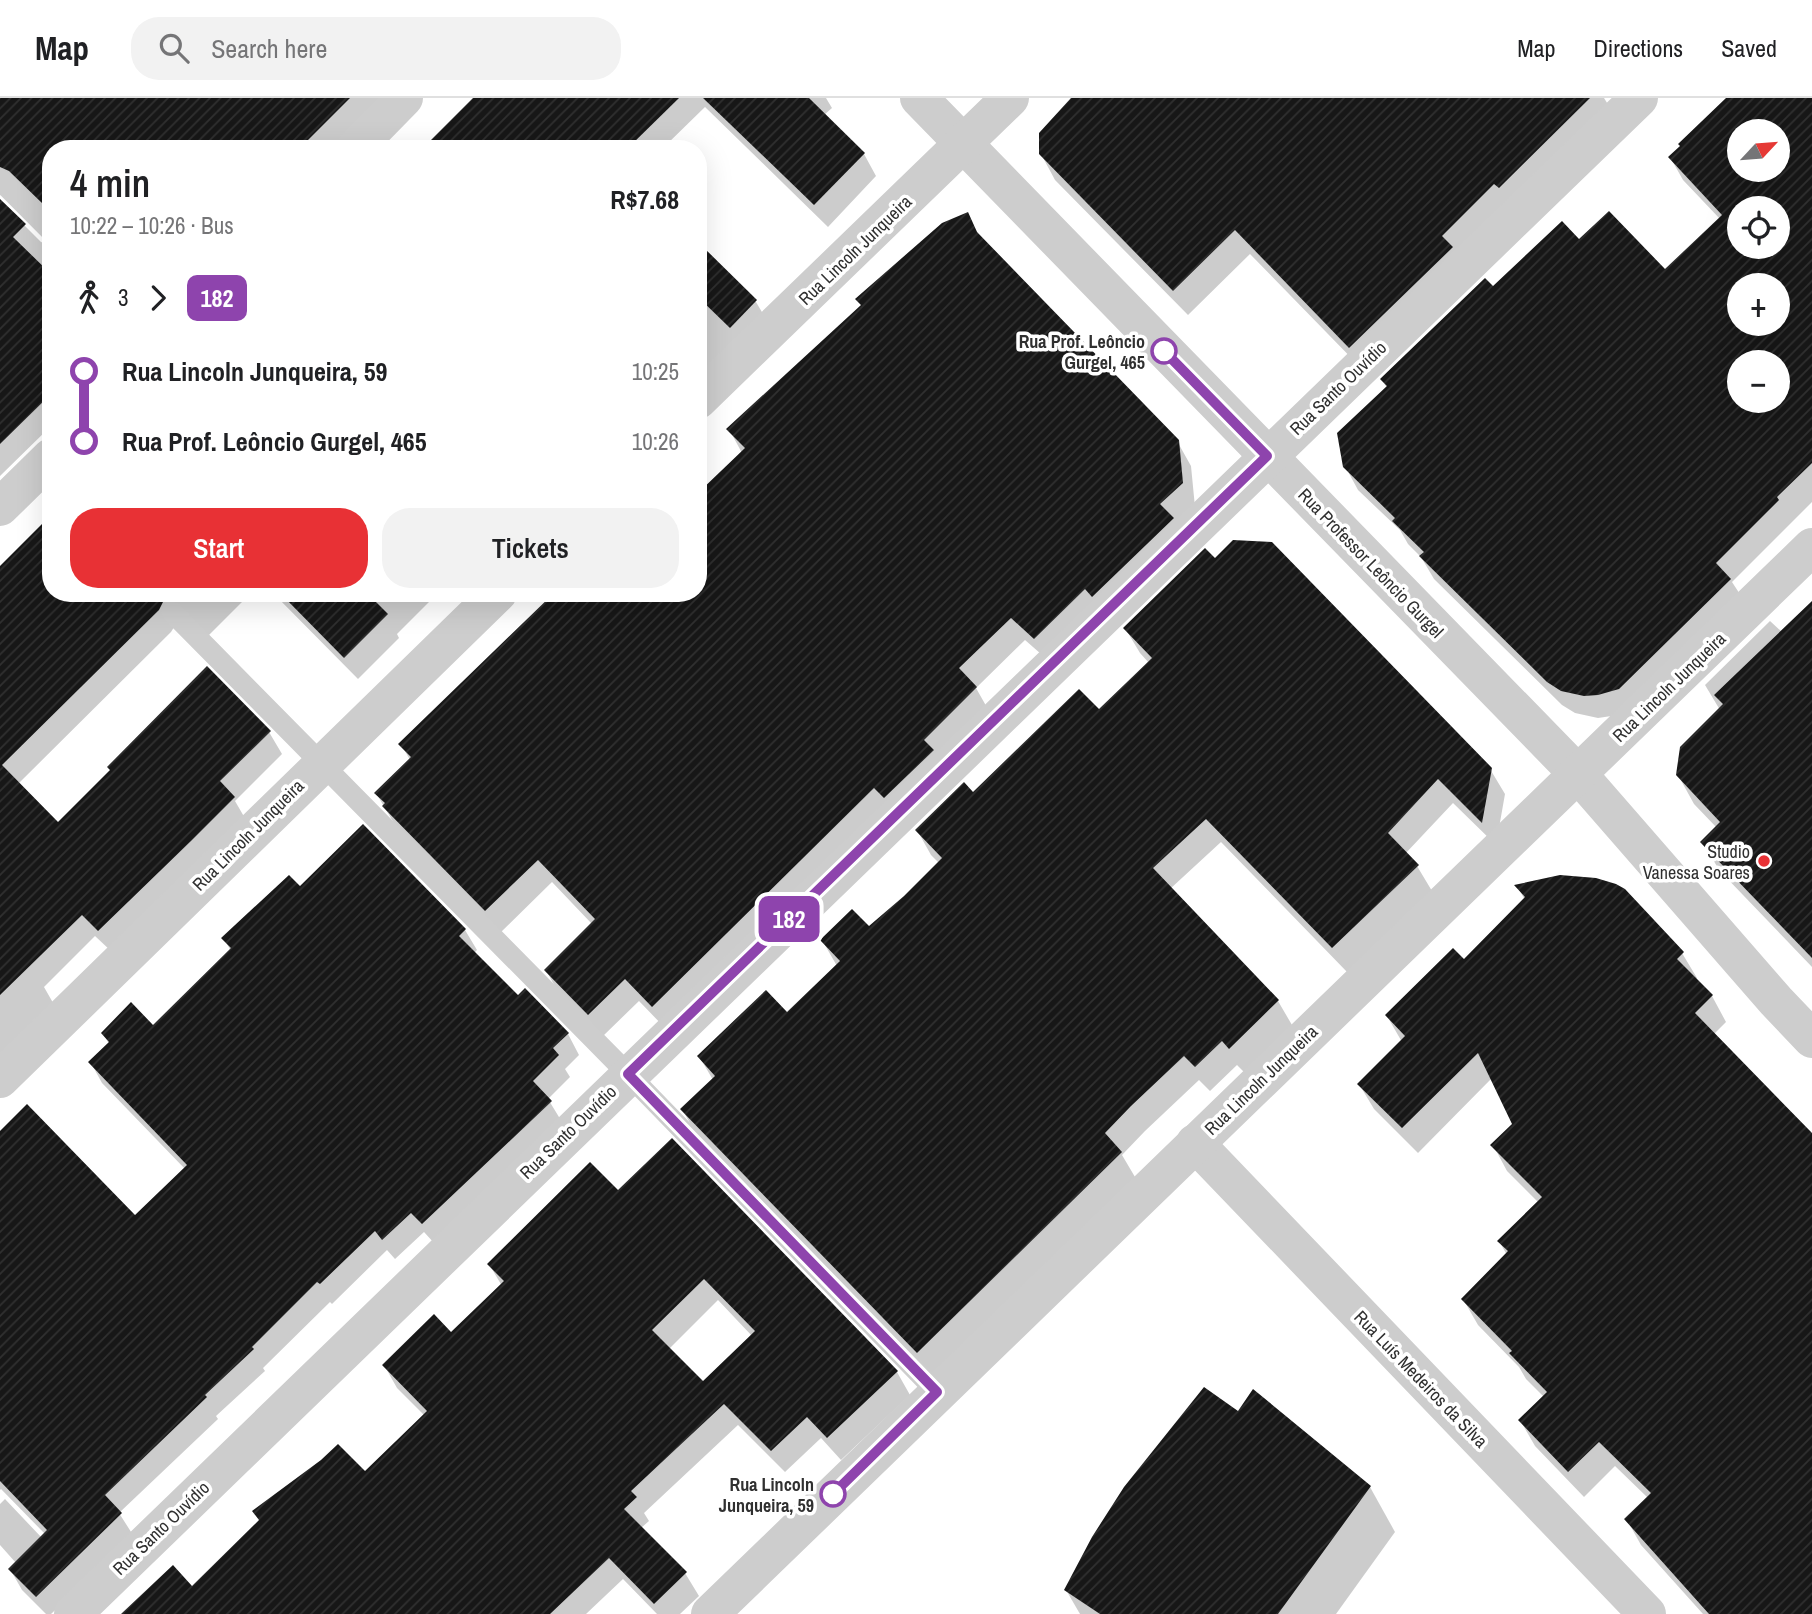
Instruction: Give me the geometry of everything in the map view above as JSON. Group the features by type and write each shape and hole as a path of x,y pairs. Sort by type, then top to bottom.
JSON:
{"street":[{"name":"Rua Professor Leôncio Gurgel","path":"919,98 1579,775 1812,1039"},
{"name":"Rua Lincoln Junqueira","path":"707,391 1010,98"},
{"name":"Rua Santo Ouvídio","path":"73,1614 1639,98"},
{"path":"362,140 394,101"},
{"path":"0,507 42,466"},
{"name":"Rua Lincoln Junqueira","path":"710,1614 1812,547"},
{"name":"Rua Lincoln Junqueira","path":"0,1079 489,602"},
{"name":"Rua Luís Medeiros da Silva","path":"1195,1143 1647,1614"}],"lane":[{"path":"0,180 42,222"},
{"path":"172,612 937,1392"}],"building":[{"path":"0,98 350,98 308,140 42,140 42,203 9,171 0,167"},
{"path":"473,98 679,98 636,140 431,140"},
{"path":"703,98 809,98 865,153 814,205"},
{"path":"1071,98 1590,98 1499,188 1494,184 1442,236 1453,247 1349,348 1235,230 1173,291 1039,154 1039,133"},
{"path":"1726,98 1812,98 1812,463 1716,563 1731,579 1619,689 1584,696 1561,691 1547,682 1419,556 1424,552 1392,521 1395,518 1343,467 1337,433 1387,386 1380,379 1485,278 1493,286 1562,221 1579,239 1609,211 1665,269 1722,215 1668,157 1680,146 1678,144"},
{"path":"0,199 26,224 13,237 42,265 42,403 0,444"},
{"path":"968,212 977,232 1179,440 1183,483 1160,504 1174,518 1092,597 1085,589 1034,639 1011,618 959,668 977,687 924,740 934,750 884,798 874,788 652,1007 625,979 588,1015 544,970 595,919 538,860 485,911 382,806 385,803 374,793 411,757 398,744 545,602 707,602 707,484 745,448 726,429 861,305 855,299 942,223"},
{"path":"707,251 757,300 730,328 707,306"},
{"path":"42,524 42,602 163,602 159,610 2,765 58,822 110,770 107,767 207,666 271,731 220,781 235,797 191,841 98,931 82,915 0,995 0,566"},
{"path":"1233,540 1272,542 1492,768 1482,823 1438,779 1388,833 1419,865 1332,948 1206,819 1153,868 1279,1000 1229,1049 1222,1041 1195,1067 1184,1056 1131,1106 1105,1133 1122,1152 917,1353 680,1109 715,1076 697,1056 766,990 787,1012 840,961 820,940 852,909 869,926 942,858 915,830 964,782 973,792 1079,689 1099,709 1152,658 1123,628 1205,548 1215,558"},
{"path":"1812,601 1812,958 1700,842 1720,822 1676,775 1680,747 1723,704 1714,695"},
{"path":"289,602 376,602 388,614 344,658"},
{"path":"363,824 466,929 459,936 518,995 525,988 569,1033 553,1048 559,1055 533,1081 552,1101 422,1224 411,1213 382,1240 375,1231 320,1284 317,1282 252,1347 254,1349 205,1395 207,1397 105,1495 122,1513 36,1597 8,1569 47,1530 0,1481 0,1131 27,1104 135,1215 187,1165 88,1062 109,1042 101,1033 131,1002 153,1025 231,948 221,938 289,875 300,886"},
{"path":"1560,875 1596,878 1625,889 1684,952 1677,959 1713,995 1695,1013 1812,1133 1812,1614 1709,1614 1624,1519 1651,1493 1599,1442 1568,1472 1518,1420 1547,1392 1509,1353 1512,1351 1461,1299 1508,1251 1497,1241 1542,1197 1490,1145 1512,1124 1478,1053 1402,1128 1357,1084 1405,1036 1385,1015 1453,948 1464,959 1525,897 1514,885"},
{"path":"672,1138 898,1371 827,1438 807,1417 771,1451 724,1404 631,1491 637,1497 624,1509 687,1572 654,1604 609,1558 550,1614 121,1614 173,1565 192,1586 259,1520 252,1511 321,1460 338,1444 365,1471 427,1411 382,1365 434,1314 451,1332 504,1281 487,1264 590,1162 618,1190","holes":["704,1279 755,1331 703,1381 652,1330"]},
{"path":"1204,1387 1238,1411 1253,1389 1371,1486 1278,1614 1100,1614 1064,1590 1092,1537 1124,1487"}],"bus line":[{"name":"182","path":"833,1494 937,1392 628,1074 1267,456 1164,351"}],"place":[{"name":"Rua Prof. Leôncio Gurgel, 465","path":"1164,351"},
{"name":"Studio Vanessa Soares","path":"1764,861"},
{"name":"Rua Lincoln Junqueira, 59","path":"833,1494"}]}
